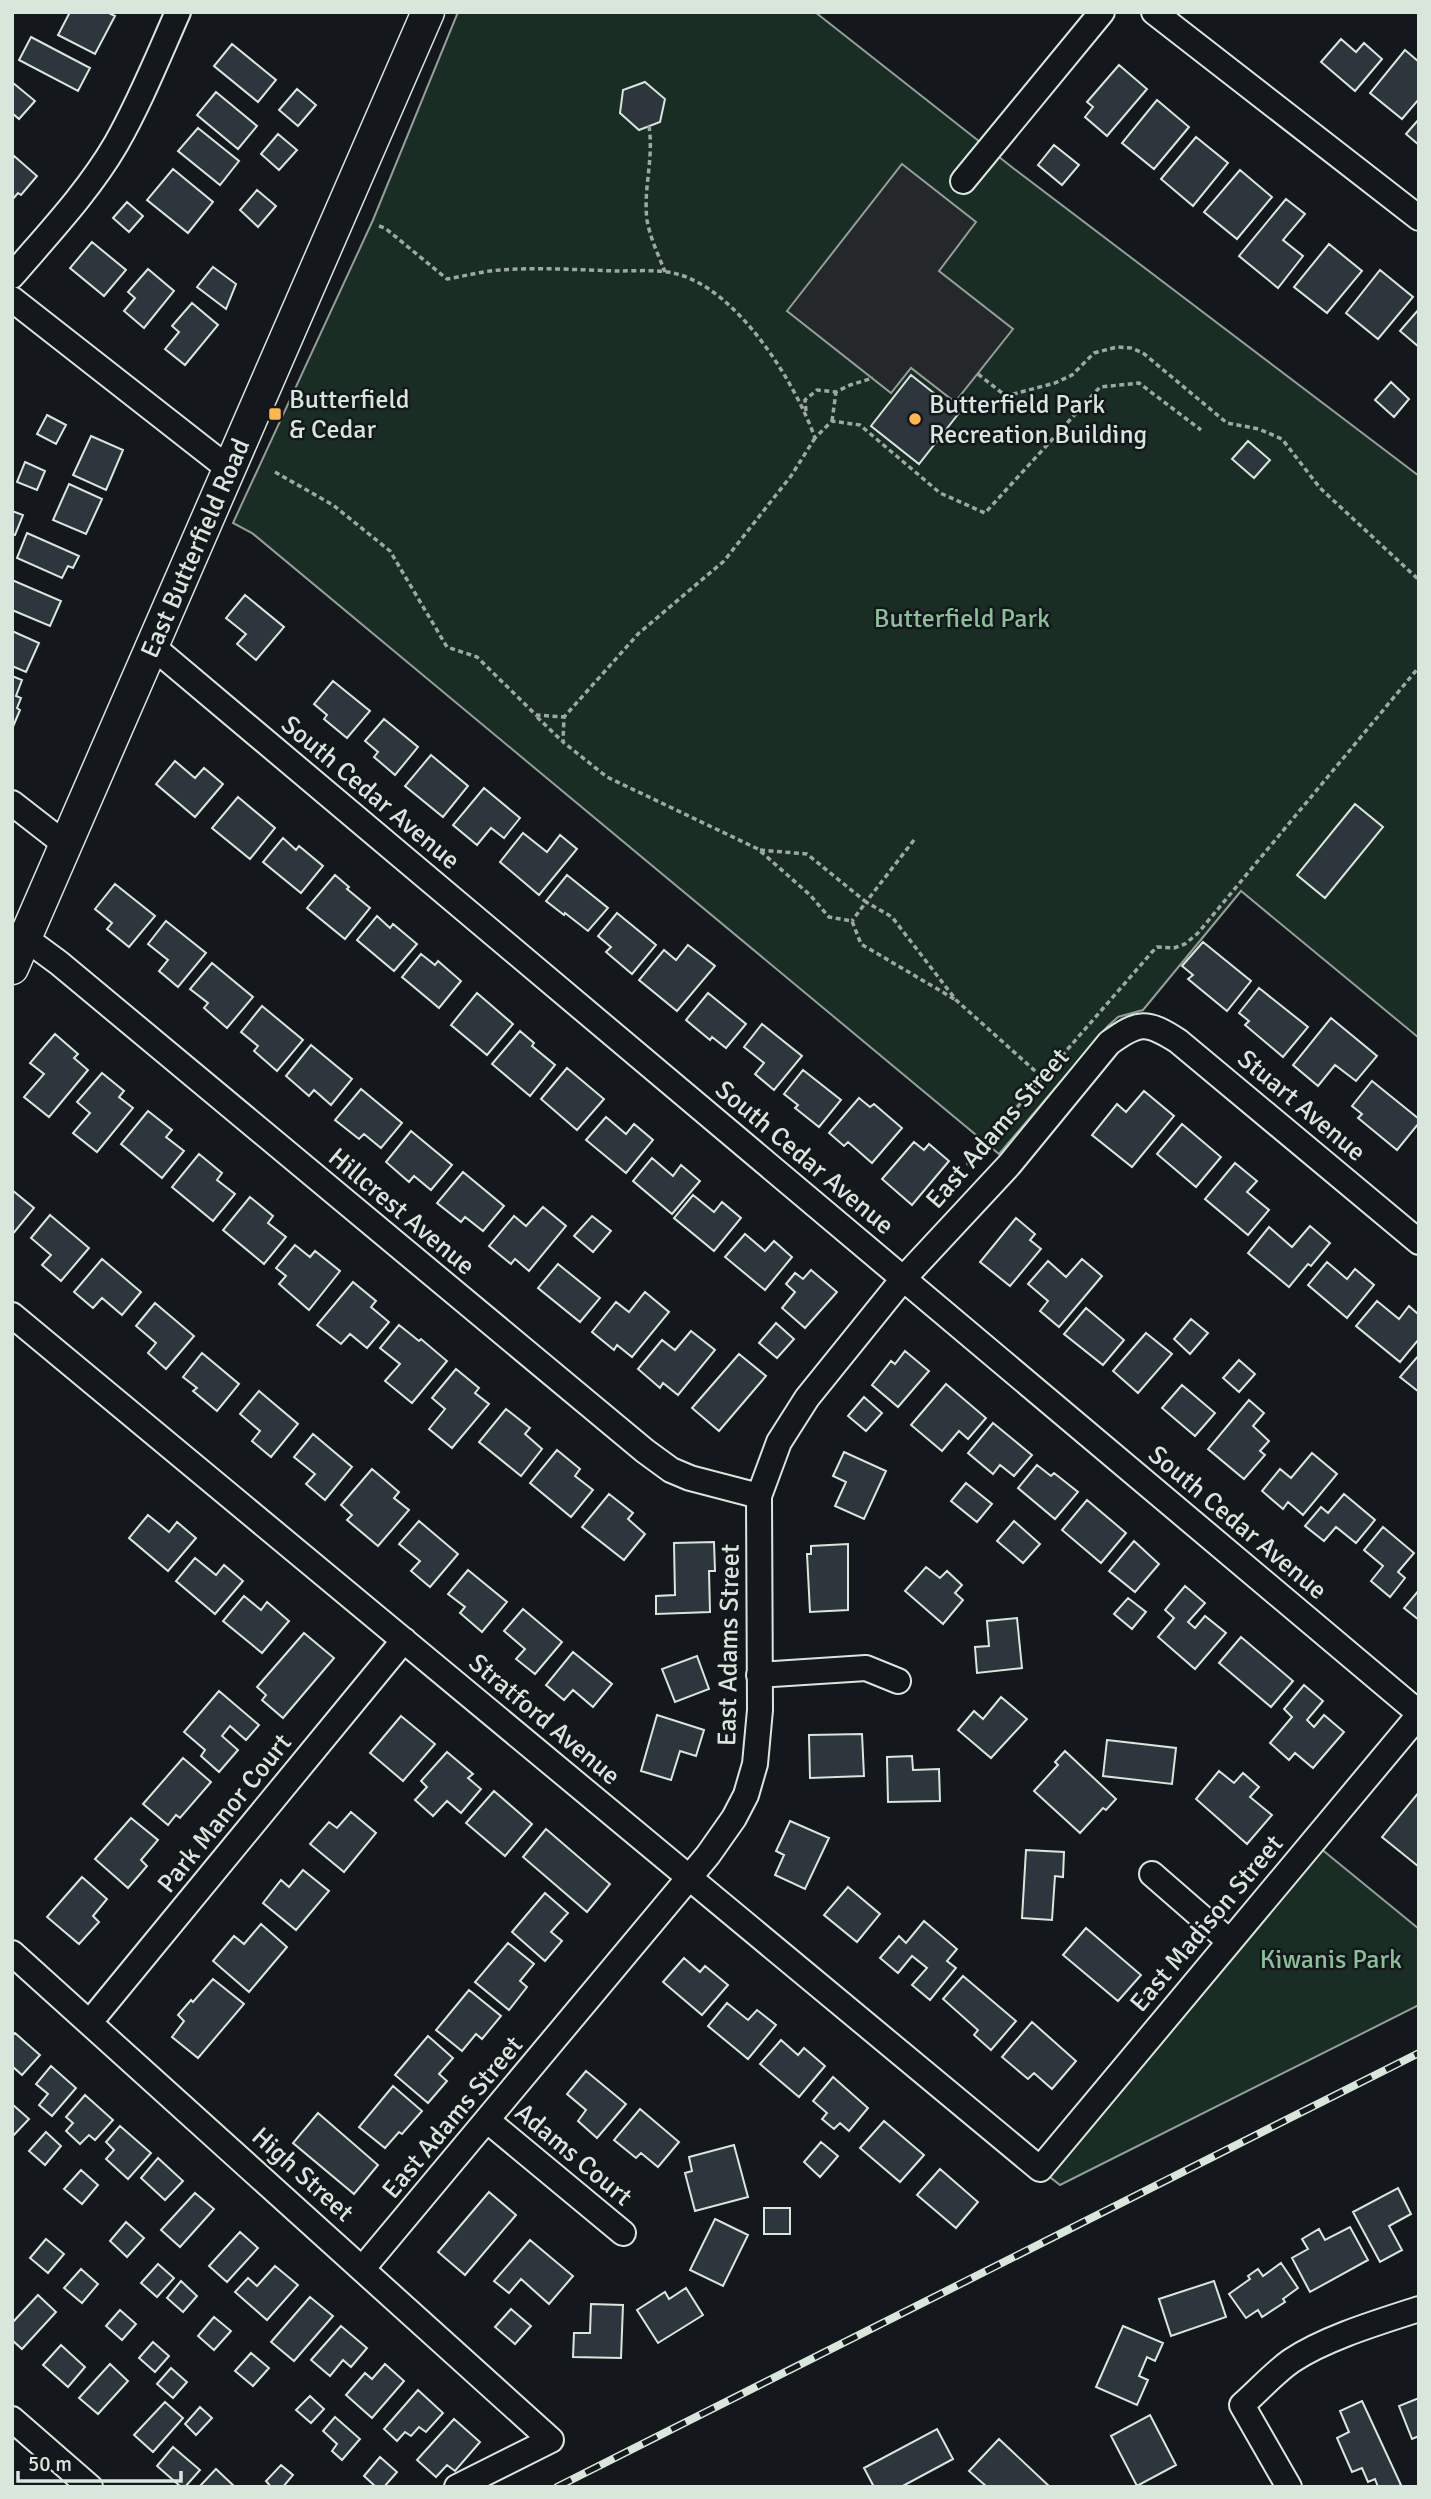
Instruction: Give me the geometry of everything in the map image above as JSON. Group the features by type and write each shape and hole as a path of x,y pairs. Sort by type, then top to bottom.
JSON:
{"main road":[{"name":"East Butterfield Road","path":"12,968 428,12"}],"street":[{"path":"12,276 79,196 115,146 178,12"},
{"path":"963,181 1102,12"},
{"path":"1154,12 1419,218"},
{"path":"12,299 229,470"},
{"name":"South Cedar Avenue","path":"152,646 1419,1714"},
{"path":"12,803 66,845"},
{"name":"Hillcrest Avenue","path":"26,938 645,1451 671,1470 690,1478 759,1496"},
{"name":"East Adams Street","path":"363,2268 689,1878 728,1827 746,1795 758,1748 759,1496 771,1461 791,1421 903,1279 1009,1165 1109,1043 1126,1030 1140,1026"},
{"name":"Stuart Avenue","path":"1140,1026 1154,1028 1178,1041 1419,1242"},
{"name":"Stratford Avenue","path":"12,1315 1040,2169"},
{"name":"Park Manor Court","path":"90,2022 404,1640"},
{"path":"759,1675 866,1668 898,1681"},
{"name":"East Madison Street","path":"1040,2169 1419,1714"},
{"path":"1152,1874 1229,1941"},
{"name":"High Street","path":"12,1953 551,2440 457,2487"},
{"name":"Adams Court","path":"488,2121 623,2233"},
{"path":"1289,2487 1242,2405 1291,2361 1372,2325 1419,2309"},
{"path":"12,2419 90,2487"}],"path":[{"path":"649,126 652,155 647,191 647,222 666,272"},
{"path":"379,226 421,256 447,279 500,270 666,272 697,282 751,326 770,352 806,414 815,438"},
{"path":"978,374 1006,396 1055,383 1072,375 1094,353 1117,347 1130,348 1143,354 1227,423 1259,429 1282,439 1320,488 1419,580"},
{"path":"806,414 805,400 817,390 836,392 849,384 873,378"},
{"path":"832,421 860,425 940,493 985,513 1101,387 1139,383 1201,430"},
{"path":"563,742 564,717 639,633 724,561 791,476 815,438 832,421 836,392"},
{"path":"275,472 333,505 390,551 447,647 477,657 563,742 607,777 758,849 810,895 829,917 852,921"},
{"path":"967,1165 1152,951 1163,946 1174,948 1185,944 1198,933 1419,667"},
{"path":"536,715 564,717"},
{"path":"852,921 914,840"},
{"path":"758,849 807,854 866,902 892,917 957,1000 1043,1078"},
{"path":"852,921 861,944 957,1000"}],"green space":[{"name":"Butterfield Park","path":"458,12 815,12 1013,168 1419,476 1419,1038 1241,891 1143,1010 1118,1017 1107,1027 999,1154 252,533 233,523 373,220"},
{"name":"Kiwanis Park","path":"1320,1848 1419,1929 1419,2005 1060,2185 1046,2174"}],"shaded area":[{"path":"902,164 976,222 939,271 1013,329 955,402 911,368 891,393 787,311"}],"building":[{"path":"70,12 107,12 115,16 95,54 58,35"},
{"path":"31,37 90,68 78,91 19,60"},
{"path":"1341,39 1356,52 1364,43 1382,59 1355,91 1321,62"},
{"path":"232,44 276,80 258,102 214,66"},
{"path":"1405,50 1419,62 1419,99 1402,119 1370,93"},
{"path":"1119,65 1147,89 1107,136 1085,117 1093,107 1087,102"},
{"path":"12,82 35,101 19,119 12,113"},
{"path":"645,82 665,99 660,122 639,130 620,113 623,90"},
{"path":"297,89 316,105 298,126 279,110"},
{"path":"216,92 257,126 238,149 197,115"},
{"path":"1157,100 1189,127 1154,169 1122,143"},
{"path":"1419,119 1419,145 1406,134"},
{"path":"198,128 239,161 220,185 178,151"},
{"path":"278,134 297,150 279,170 261,154"},
{"path":"1196,137 1228,163 1193,206 1161,179"},
{"path":"1054,145 1079,165 1062,185 1038,165"},
{"path":"13,155 37,176 21,195 18,193 12,200"},
{"path":"173,169 213,202 188,233 147,200"},
{"path":"1240,170 1272,197 1237,239 1204,212"},
{"path":"257,190 276,206 258,227 240,210"},
{"path":"1286,199 1305,214 1283,240 1303,256 1278,288 1239,256"},
{"path":"127,202 143,216 129,232 113,218"},
{"path":"92,242 126,270 104,296 70,268"},
{"path":"1329,244 1362,271 1327,313 1294,287"},
{"path":"213,267 236,284 226,309 197,287"},
{"path":"148,269 174,291 144,328 124,311 135,298 128,292"},
{"path":"1380,270 1413,297 1378,339 1346,313"},
{"path":"192,303 218,325 185,365 165,349 179,332 172,326"},
{"path":"1419,309 1419,347 1400,331"},
{"name":"Butterfield Park Recreation Building","path":"911,375 959,413 919,464 871,426"},
{"path":"1391,382 1409,399 1394,417 1375,400"},
{"path":"47,415 66,425 56,444 37,434"},
{"path":"91,436 123,450 106,490 73,475"},
{"path":"1248,441 1270,460 1254,478 1232,459"},
{"path":"25,462 45,471 37,490 17,482"},
{"path":"69,484 102,499 86,534 53,520"},
{"path":"12,511 23,515 15,535 12,534"},
{"path":"27,533 79,556 73,568 68,566 62,578 17,558"},
{"path":"12,580 61,601 50,626 12,610"},
{"path":"245,595 284,627 256,660 237,644 246,634 226,618"},
{"path":"12,631 39,643 26,672 12,666"},
{"path":"12,676 22,680 16,696 21,698 17,708 20,710 12,729"},
{"path":"333,681 370,711 347,738 324,719 327,715 314,704"},
{"path":"384,719 418,747 395,775 374,757 378,752 365,741"},
{"path":"431,755 468,786 443,817 405,786"},
{"path":"175,761 195,778 204,768 223,784 195,817 156,784"},
{"path":"484,788 520,818 504,838 491,828 477,845 453,825"},
{"path":"238,797 275,828 250,859 212,828"},
{"path":"1355,804 1383,827 1325,898 1297,875"},
{"path":"523,833 547,852 560,835 577,849 539,895 500,862"},
{"path":"283,838 296,850 299,846 323,866 301,893 263,862"},
{"path":"335,875 370,908 345,939 307,908"},
{"path":"567,875 608,908 588,931 546,901"},
{"path":"115,884 155,916 129,947 107,929 112,923 95,909"},
{"path":"617,913 656,945 632,974 606,952 611,947 598,936"},
{"path":"377,916 390,928 393,924 417,944 394,971 357,940"},
{"path":"166,921 206,953 178,987 159,971 168,960 148,944"},
{"path":"1203,942 1251,981 1227,1011 1188,979 1193,975 1182,966"},
{"path":"688,945 715,966 677,1011 639,980 664,950 676,960"},
{"path":"421,954 435,965 438,961 461,981 439,1008 402,977"},
{"path":"212,963 253,997 227,1028 204,1008 208,1003 190,989"},
{"path":"1259,988 1308,1027 1283,1057 1245,1025 1249,1021 1239,1013"},
{"path":"477,993 513,1024 487,1055 451,1025"},
{"path":"708,993 746,1024 726,1048 712,1037 710,1040 686,1020"},
{"path":"262,1006 303,1040 277,1071 254,1051 258,1046 241,1032"},
{"path":"1331,1018 1377,1056 1356,1081 1335,1065 1318,1086 1293,1065"},
{"path":"762,1024 802,1056 774,1090 755,1074 764,1063 744,1047"},
{"path":"520,1031 534,1043 532,1046 555,1065 530,1096 492,1064"},
{"path":"55,1034 78,1054 74,1058 88,1070 49,1117 24,1097 44,1074 30,1063"},
{"path":"311,1045 352,1079 331,1105 314,1090 309,1096 286,1076"},
{"path":"567,1068 604,1099 577,1130 541,1099"},
{"path":"803,1070 841,1100 819,1127 795,1108 798,1105 784,1094"},
{"path":"102,1073 124,1091 119,1097 133,1108 97,1152 73,1133 90,1113 77,1102"},
{"path":"1372,1081 1419,1119 1419,1123 1397,1150 1358,1118 1362,1114 1352,1106"},
{"path":"361,1089 402,1123 381,1148 364,1134 359,1139 335,1120"},
{"path":"1144,1091 1174,1116 1132,1167 1092,1135 1117,1104 1126,1112"},
{"path":"859,1098 870,1107 874,1104 902,1128 872,1163 848,1142 844,1146 829,1133"},
{"path":"148,1111 172,1130 166,1137 184,1151 162,1178 121,1144"},
{"path":"606,1117 626,1134 634,1124 653,1140 626,1173 586,1140"},
{"path":"1182,1124 1221,1157 1196,1187 1157,1154"},
{"path":"411,1131 452,1165 431,1190 414,1176 409,1182 386,1162"},
{"path":"914,1142 924,1150 929,1144 949,1161 912,1205 882,1179"},
{"path":"199,1154 222,1173 217,1180 235,1194 213,1221 172,1187"},
{"path":"652,1158 673,1176 681,1165 700,1181 672,1214 633,1181"},
{"path":"1235,1163 1257,1181 1247,1192 1269,1210 1248,1235 1205,1199"},
{"path":"463,1172 504,1206 483,1231 465,1217 461,1222 437,1203"},
{"path":"12,1190 34,1208 12,1235"},
{"path":"693,1195 714,1212 722,1202 741,1218 714,1251 674,1218"},
{"path":"250,1197 273,1216 268,1223 286,1237 264,1264 223,1230"},
{"path":"543,1207 566,1226 529,1271 515,1259 511,1264 489,1246 514,1216 526,1226"},
{"path":"50,1215 89,1248 61,1281 42,1265 51,1255 31,1238"},
{"path":"592,1216 611,1231 593,1252 574,1236"},
{"path":"1016,1218 1035,1234 1030,1240 1041,1249 1010,1286 980,1262"},
{"path":"1310,1226 1330,1243 1289,1287 1248,1253 1269,1227 1292,1247"},
{"path":"745,1234 765,1251 774,1241 792,1257 765,1290 725,1257"},
{"path":"295,1245 310,1257 315,1251 340,1271 309,1310 279,1284 286,1276 276,1268"},
{"path":"102,1259 141,1292 122,1315 102,1298 93,1308 74,1292"},
{"path":"1082,1259 1102,1276 1059,1327 1040,1311 1048,1301 1028,1284 1048,1261 1066,1277"},
{"path":"1327,1262 1347,1279 1355,1269 1374,1285 1347,1318 1308,1285"},
{"path":"558,1264 600,1298 580,1322 538,1288"},
{"path":"811,1270 837,1292 805,1328 782,1308 795,1292 786,1284 795,1273 803,1279"},
{"path":"353,1282 376,1301 371,1307 389,1322 367,1348 350,1334 341,1344 317,1325"},
{"path":"645,1292 669,1312 632,1357 617,1345 614,1350 592,1332 616,1302 629,1312"},
{"path":"1377,1301 1399,1319 1409,1306 1419,1315 1419,1339 1400,1362 1356,1326"},
{"path":"155,1303 194,1336 166,1369 148,1353 156,1343 136,1326"},
{"path":"1086,1308 1124,1340 1103,1365 1064,1334"},
{"path":"1191,1319 1208,1333 1190,1354 1174,1339"},
{"path":"776,1323 794,1339 777,1358 759,1343"},
{"path":"399,1325 447,1361 412,1403 385,1381 400,1364 380,1348"},
{"path":"691,1331 715,1350 678,1395 663,1383 660,1388 638,1369 662,1340 675,1350"},
{"path":"1146,1333 1172,1354 1138,1393 1113,1371"},
{"path":"905,1351 929,1371 898,1407 872,1385 891,1361 895,1364"},
{"path":"202,1353 239,1384 217,1411 193,1391 197,1388 183,1377"},
{"path":"739,1354 766,1376 719,1431 692,1408"},
{"path":"1419,1355 1419,1392 1400,1377"},
{"path":"1239,1360 1255,1374 1239,1392 1223,1378"},
{"path":"456,1369 479,1388 475,1393 489,1404 452,1448 429,1429 445,1409 432,1398"},
{"path":"946,1384 986,1418 968,1439 959,1431 942,1451 911,1425"},
{"path":"1182,1385 1215,1413 1195,1436 1162,1408"},
{"path":"259,1391 298,1424 271,1457 252,1441 260,1431 240,1414"},
{"path":"864,1397 882,1413 866,1431 848,1416"},
{"path":"1249,1400 1264,1413 1253,1426 1269,1441 1260,1451 1265,1455 1244,1479 1208,1449"},
{"path":"506,1409 530,1428 525,1434 542,1449 521,1476 479,1442"},
{"path":"993,1423 1032,1455 1014,1476 1000,1465 993,1474 968,1453"},
{"path":"313,1434 352,1467 325,1500 306,1484 315,1474 294,1457"},
{"path":"557,1450 580,1469 575,1476 593,1490 571,1517 530,1483"},
{"path":"844,1452 886,1471 864,1519 835,1506 846,1482 833,1476"},
{"path":"1312,1453 1337,1474 1303,1515 1288,1502 1283,1509 1262,1491 1280,1469 1291,1478"},
{"path":"1037,1465 1051,1476 1054,1473 1078,1492 1055,1519 1018,1488"},
{"path":"372,1469 399,1492 394,1498 409,1510 378,1546 347,1520 352,1515 341,1505"},
{"path":"966,1483 992,1504 977,1522 951,1501"},
{"path":"609,1494 633,1513 628,1519 645,1534 624,1560 582,1527"},
{"path":"1344,1494 1375,1520 1356,1543 1336,1527 1324,1541 1305,1526 1321,1507 1328,1513"},
{"path":"1087,1500 1126,1533 1101,1563 1062,1530"},
{"path":"148,1515 169,1532 177,1522 196,1538 168,1571 129,1538"},
{"path":"419,1521 458,1554 430,1587 411,1571 420,1561 399,1544"},
{"path":"1014,1521 1040,1544 1023,1563 997,1541"},
{"path":"1383,1527 1414,1553 1398,1572 1405,1578 1390,1597 1371,1581 1383,1566 1364,1550"},
{"path":"1134,1541 1159,1564 1135,1592 1109,1571"},
{"path":"714,1542 715,1571 709,1571 710,1612 656,1614 656,1596 675,1595 674,1543"},
{"path":"848,1544 848,1610 810,1612 807,1554 811,1554 811,1546"},
{"path":"195,1558 216,1575 224,1565 243,1581 215,1614 176,1581"},
{"path":"926,1567 940,1578 947,1571 962,1585 955,1593 963,1600 943,1624 905,1591"},
{"path":"468,1570 507,1602 482,1632 460,1613 465,1607 448,1594"},
{"path":"1185,1586 1205,1603 1188,1622 1195,1628 1205,1616 1226,1633 1195,1669 1158,1637 1174,1618 1165,1610"},
{"path":"1419,1590 1419,1620 1404,1608"},
{"path":"244,1596 261,1610 267,1602 289,1621 262,1653 223,1621"},
{"path":"1128,1598 1146,1612 1132,1629 1114,1614"},
{"path":"523,1609 562,1642 535,1674 516,1659 525,1649 504,1631"},
{"path":"1017,1618 1022,1668 977,1673 975,1647 989,1646 987,1621"},
{"path":"304,1633 334,1658 283,1718 262,1700 266,1695 257,1687"},
{"path":"1241,1637 1293,1681 1271,1707 1219,1663"},
{"path":"573,1652 612,1684 593,1707 573,1690 564,1700 546,1685"},
{"path":"697,1656 709,1689 675,1702 662,1669"},
{"path":"1304,1685 1323,1701 1307,1720 1314,1727 1324,1715 1344,1732 1313,1768 1295,1753 1289,1760 1270,1743 1292,1717 1284,1709"},
{"path":"219,1691 259,1725 246,1740 230,1726 222,1736 238,1750 219,1772 201,1756 205,1750 184,1732"},
{"path":"1001,1697 1027,1719 991,1758 958,1730 974,1711 983,1719"},
{"path":"657,1715 704,1730 696,1756 680,1751 671,1780 641,1771"},
{"path":"401,1716 435,1744 403,1781 370,1753"},
{"path":"862,1734 864,1776 810,1778 809,1735"},
{"path":"1107,1740 1176,1748 1172,1784 1103,1776"},
{"path":"1065,1751 1116,1799 1106,1810 1103,1808 1080,1833 1034,1791 1058,1765 1055,1762"},
{"path":"447,1752 473,1774 468,1778 481,1789 461,1813 447,1801 433,1816 415,1800 427,1787 421,1781"},
{"path":"912,1756 913,1770 939,1769 940,1801 888,1802 887,1757"},
{"path":"183,1758 211,1782 180,1818 176,1815 168,1825 143,1804"},
{"path":"1219,1771 1234,1783 1243,1773 1259,1787 1250,1797 1272,1815 1247,1844 1196,1799"},
{"path":"494,1791 532,1824 505,1856 466,1823"},
{"path":"1419,1792 1419,1867 1382,1837"},
{"path":"351,1812 376,1833 344,1872 310,1844 329,1822 337,1828"},
{"path":"131,1818 158,1840 141,1860 147,1866 128,1888 95,1859"},
{"path":"790,1821 829,1838 805,1889 775,1875 784,1855 776,1851"},
{"path":"546,1829 610,1884 587,1912 523,1857"},
{"path":"1026,1850 1064,1852 1063,1877 1055,1876 1052,1920 1022,1918"},
{"path":"303,1870 329,1891 296,1930 263,1903 281,1880 289,1887"},
{"path":"82,1877 107,1899 93,1916 99,1922 79,1944 47,1917"},
{"path":"848,1887 880,1914 857,1942 824,1915"},
{"path":"545,1893 568,1913 551,1932 562,1941 545,1961 512,1932"},
{"path":"924,1921 957,1949 947,1961 956,1968 930,2000 912,1985 927,1968 912,1956 898,1973 880,1958 899,1936 906,1943"},
{"path":"261,1924 287,1947 249,1992 213,1961 234,1936 244,1944"},
{"path":"1086,1928 1141,1975 1118,2001 1063,1955"},
{"path":"508,1943 534,1964 520,1981 527,1987 509,2010 475,1982"},
{"path":"684,1958 700,1972 705,1966 728,1985 702,2015 663,1982"},
{"path":"963,1976 1016,2021 991,2050 974,2035 978,2030 943,1999"},
{"path":"213,1979 244,2004 198,2058 172,2037 184,2021 178,2015"},
{"path":"469,1990 501,2016 482,2039 476,2034 462,2051 436,2030"},
{"path":"727,2003 748,2020 757,2010 776,2025 748,2059 708,2026"},
{"path":"1032,2022 1076,2061 1052,2089 1034,2073 1028,2079 1002,2057"},
{"path":"15,2033 40,2055 22,2075 12,2066 12,2036"},
{"path":"428,2036 453,2058 439,2074 447,2081 428,2103 395,2075"},
{"path":"781,2040 798,2055 804,2048 825,2066 799,2097 760,2064"},
{"path":"51,2066 76,2088 52,2116 39,2105 48,2094 36,2084"},
{"path":"586,2071 626,2104 597,2138 578,2121 586,2110 567,2094"},
{"path":"833,2077 868,2108 849,2131 840,2123 834,2129 822,2119 827,2113 813,2101"},
{"path":"393,2086 422,2111 402,2134 399,2132 385,2148 359,2127"},
{"path":"85,2095 113,2120 95,2140 89,2135 80,2144 66,2131 73,2123 66,2117"},
{"path":"12,2104 29,2119 12,2137"},
{"path":"640,2109 679,2142 658,2167 641,2153 636,2158 614,2140"},
{"path":"318,2113 378,2165 354,2194 293,2143"},
{"path":"884,2121 924,2155 900,2182 860,2148"},
{"path":"120,2126 151,2153 128,2179 106,2159 114,2150 106,2142"},
{"path":"46,2132 61,2146 45,2165 29,2151"},
{"path":"821,2142 838,2156 820,2177 804,2162"},
{"path":"734,2145 748,2197 695,2211 685,2173 692,2171 689,2157"},
{"path":"158,2158 183,2181 165,2200 141,2178"},
{"path":"940,2169 978,2202 956,2228 917,2195"},
{"path":"81,2170 98,2185 82,2204 64,2189"},
{"path":"1398,2188 1411,2214 1389,2226 1402,2250 1380,2262 1353,2212"},
{"path":"489,2192 516,2215 465,2275 438,2252"},
{"path":"195,2193 214,2209 180,2247 161,2230"},
{"path":"764,2208 790,2208 790,2234 764,2234"},
{"path":"715,2219 748,2235 723,2286 690,2270"},
{"path":"126,2222 144,2238 127,2257 110,2241"},
{"path":"1350,2227 1368,2260 1310,2292 1292,2258 1308,2249 1302,2239 1319,2229 1325,2240"},
{"path":"240,2232 258,2248 227,2282 209,2266"},
{"path":"46,2239 64,2254 48,2273 30,2258"},
{"path":"530,2240 573,2276 549,2304 521,2279 509,2293 494,2281"},
{"path":"1281,2263 1298,2288 1283,2299 1285,2302 1262,2317 1258,2310 1246,2318 1229,2294 1250,2279 1248,2276 1258,2269 1263,2276"},
{"path":"158,2264 174,2278 157,2297 141,2283"},
{"path":"275,2266 298,2285 267,2320 235,2292 248,2278 257,2286"},
{"path":"81,2269 98,2284 82,2303 64,2288"},
{"path":"181,2281 197,2296 183,2312 167,2298"},
{"path":"1214,2281 1226,2317 1171,2336 1159,2299"},
{"path":"686,2288 703,2315 658,2343 637,2310 665,2292 669,2299"},
{"path":"38,2295 56,2312 22,2349 12,2340 12,2323"},
{"path":"310,2297 333,2316 294,2361 271,2342"},
{"path":"591,2304 623,2305 621,2358 573,2357 574,2333 590,2333"},
{"path":"511,2309 531,2326 515,2344 495,2327"},
{"path":"120,2310 136,2324 122,2340 106,2326"},
{"path":"214,2317 231,2331 214,2350 198,2336"},
{"path":"341,2326 367,2348 351,2367 343,2360 330,2376 311,2360"},
{"path":"1123,2326 1163,2343 1155,2361 1147,2357 1139,2376 1148,2380 1137,2405 1096,2387"},
{"path":"153,2342 169,2356 155,2372 139,2358"},
{"path":"61,2345 85,2367 68,2387 43,2365"},
{"path":"251,2353 269,2368 253,2386 235,2371"},
{"path":"110,2364 128,2381 98,2414 79,2398"},
{"path":"385,2364 404,2381 372,2418 346,2395 365,2373 372,2379"},
{"path":"171,2368 187,2382 173,2398 157,2384"},
{"path":"418,2390 443,2413 426,2432 419,2427 411,2436 405,2432 397,2441 384,2429"},
{"path":"310,2396 324,2409 311,2423 296,2410"},
{"path":"1419,2398 1419,2436 1412,2439 1399,2406"},
{"path":"1362,2401 1401,2485 1397,2487 1378,2487 1375,2479 1368,2482 1362,2468 1352,2472 1337,2438 1349,2432 1340,2411"},
{"path":"165,2402 183,2418 153,2452 134,2435"},
{"path":"200,2407 212,2418 196,2435 185,2424"},
{"path":"1150,2415 1176,2465 1137,2486 1111,2436"},
{"path":"335,2417 360,2439 342,2460 332,2451 337,2444 323,2431"},
{"path":"454,2419 480,2442 455,2471 447,2465 436,2477 417,2460"},
{"path":"937,2429 953,2459 901,2487 874,2487 864,2468"},
{"path":"999,2439 1050,2487 987,2487 969,2471"},
{"path":"173,2447 200,2470 185,2487 181,2487 157,2466"},
{"path":"380,2457 397,2472 384,2487 376,2487 364,2476"},
{"path":"281,2465 293,2475 283,2487 271,2487 266,2481"},
{"path":"216,2469 235,2487 199,2487"}],"railway":[{"path":"557,2487 1419,2053"}],"place":[{"name":"Butterfield & Cedar","path":"275,414"},
{"name":"Butterfield Park Recreation Building","path":"915,419"}]}
